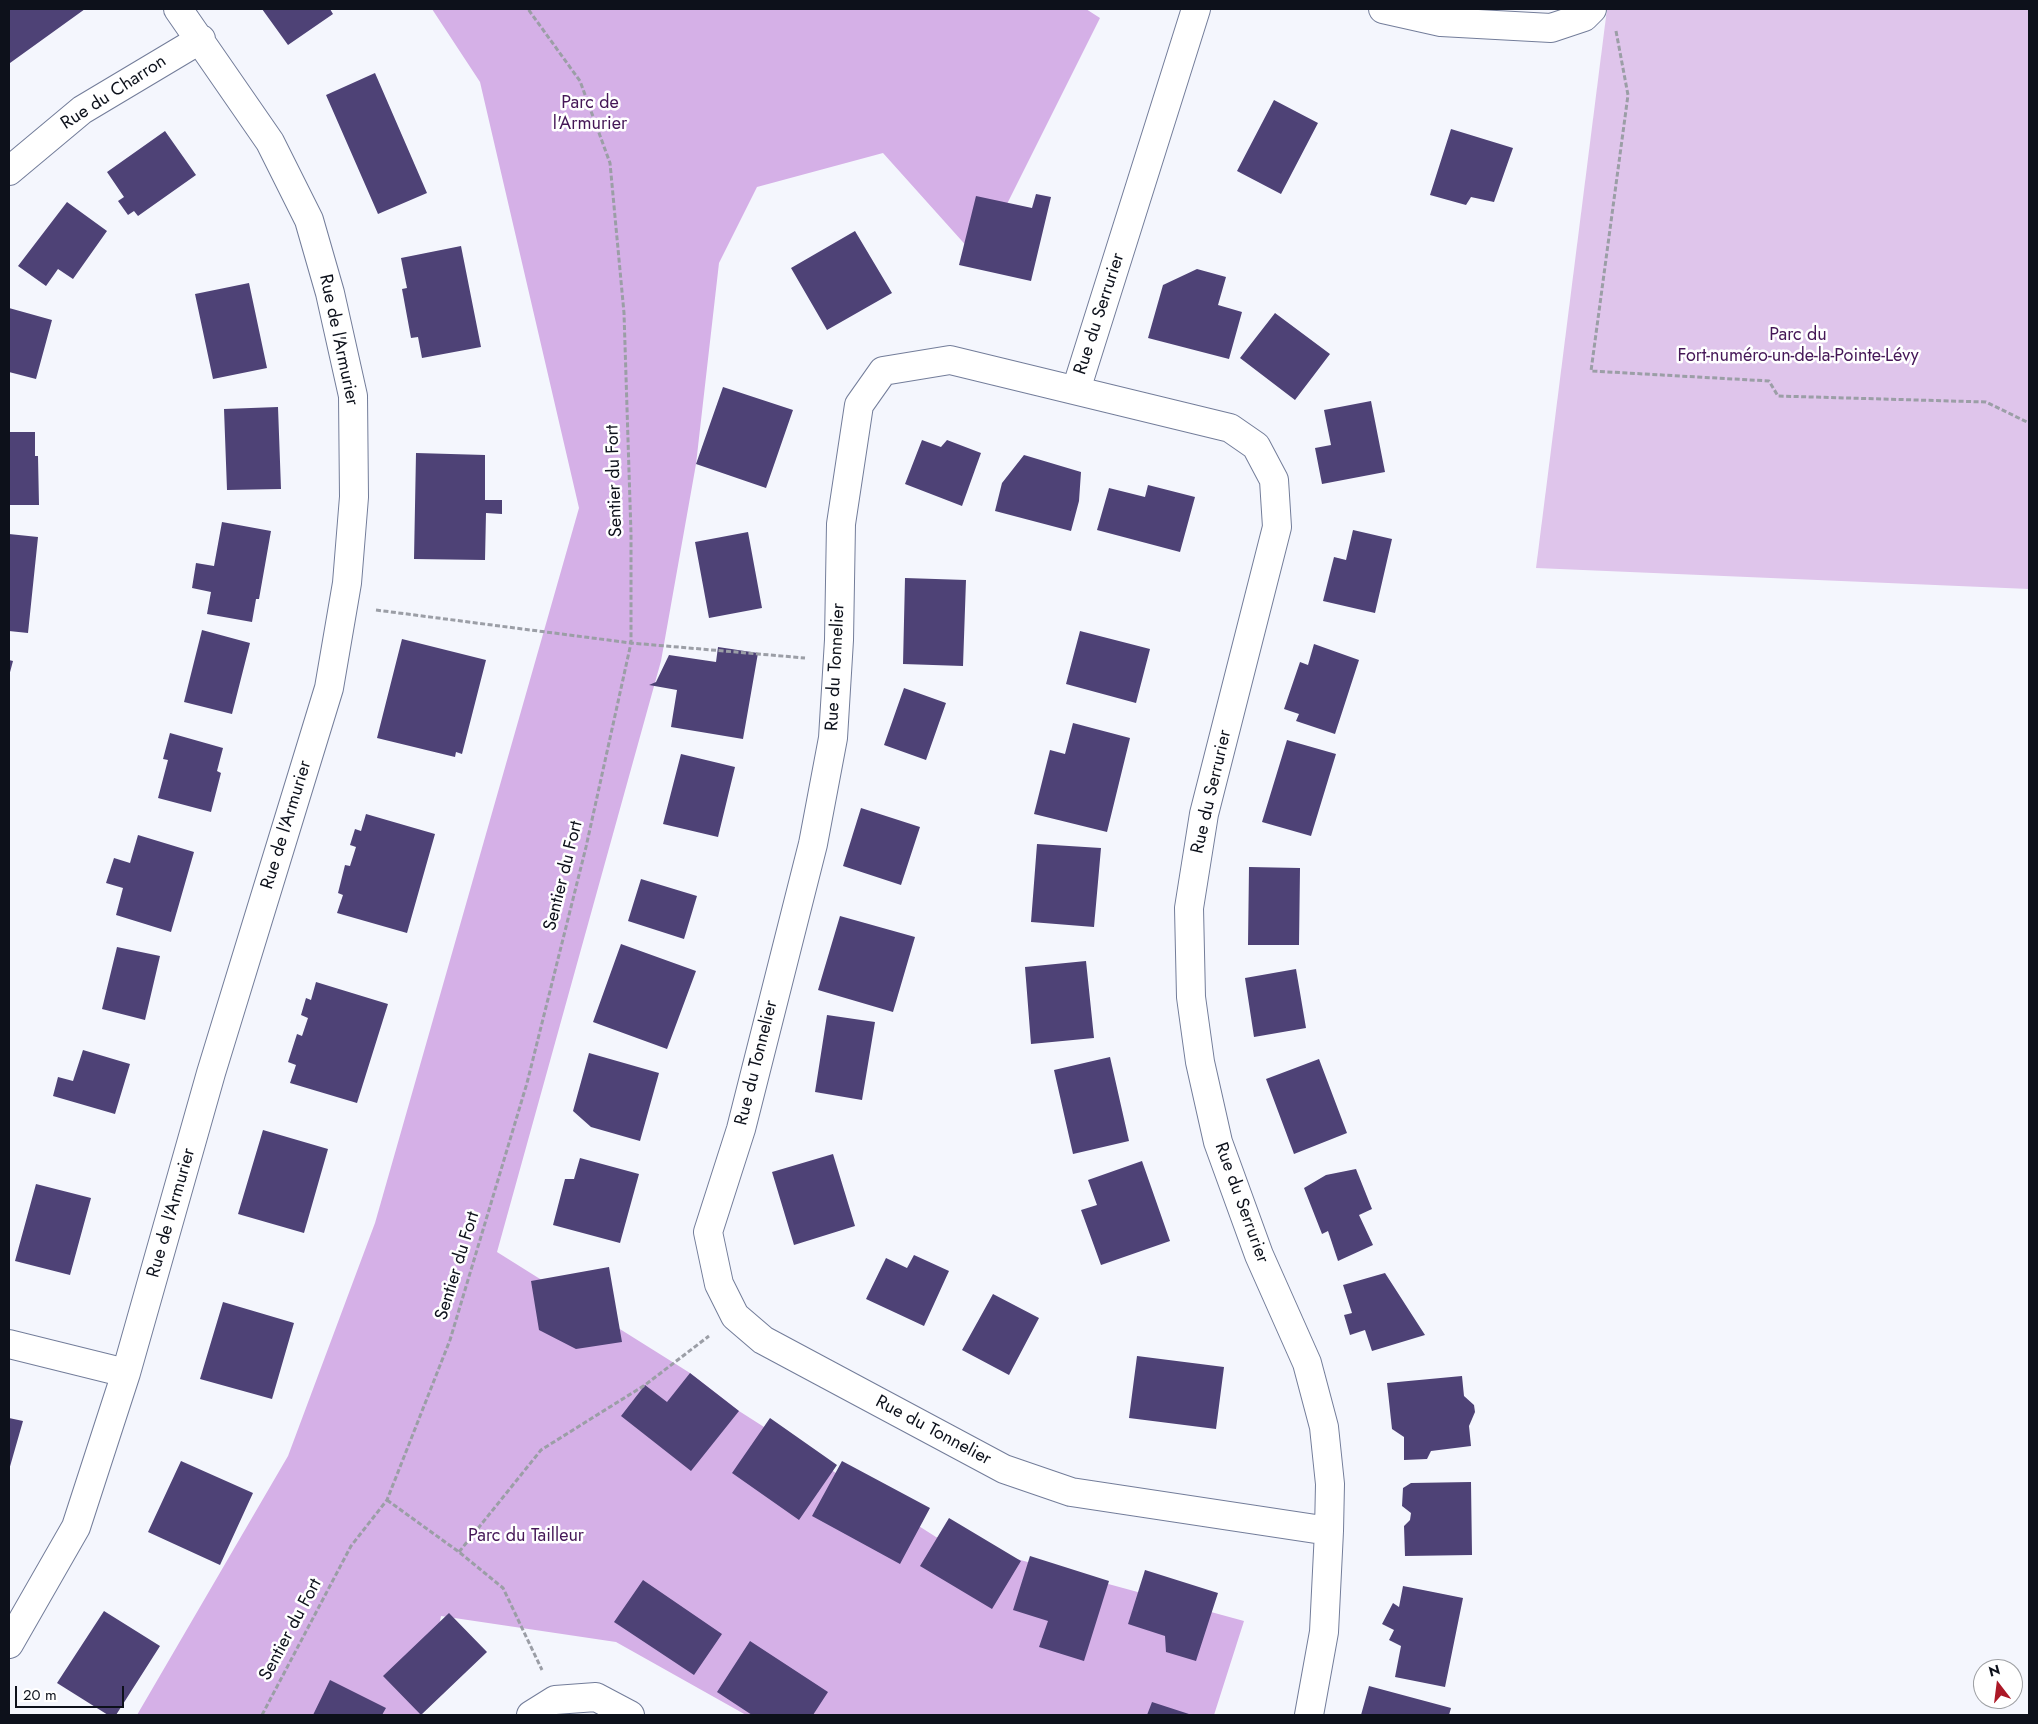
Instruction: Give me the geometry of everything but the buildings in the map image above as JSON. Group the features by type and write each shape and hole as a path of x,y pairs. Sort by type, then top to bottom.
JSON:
{"street":[{"name":"Rue de l'Armurier","path":"9,1644 76,1527 126,1373 211,1074 329,688 343,606 354,497 353,396 330,293 308,220 270,142 201,39 178,9"},
{"name":"Rue du Serrurier","path":"1196,9 1076,390 1230,428 1256,446 1274,480 1277,527 1204,814 1189,908 1191,997 1200,1062 1218,1142 1260,1255 1307,1363 1324,1427 1330,1484 1324,1632 1309,1715"},
{"path":"1383,9 1440,22 1551,28 1584,17 1592,9"},
{"name":"Rue du Charron","path":"9,171 82,110 201,39"},
{"name":"Rue du Tonnelier","path":"1076,390 950,360 882,371 859,404 841,524 838,660 833,738 813,844 741,1129 708,1232 719,1284 735,1316 763,1340 1004,1469 1071,1492 1329,1531"},
{"path":"9,1344 126,1373"},
{"path":"532,1715 555,1700 596,1697 630,1715"}],"path":[{"name":"Sentier du Fort","path":"262,1715 351,1546 387,1500 450,1340 527,1083 586,846 631,643 631,534 624,313 610,163 580,81 528,9"},
{"path":"1616,28 1628,95 1591,371 1769,381 1778,396 1986,402 2029,423"},
{"path":"343,606 631,643 838,660"},
{"path":"459,1552 541,1450 646,1385 735,1316"},
{"path":"387,1500 459,1552 503,1588 521,1621 555,1700"}],"green space":[{"path":"432,9 1086,9 1100,18 979,260 883,153 757,187 719,263 696,464 661,661 497,1252 690,1373 739,1411 936,1537 1244,1621 1214,1715 746,1715 616,1642 441,1616 421,1715 137,1715 288,1456 375,1223 579,508 480,82"},
{"name":"Parc du Fort-numéro-un-de-la-Pointe-Lévy","path":"1607,9 2029,9 2029,589 1536,568"}],"park label":[{"name":"Parc de l'Armurier","path":"590,114"},
{"name":"Parc du Tailleur","path":"526,1537"}]}
